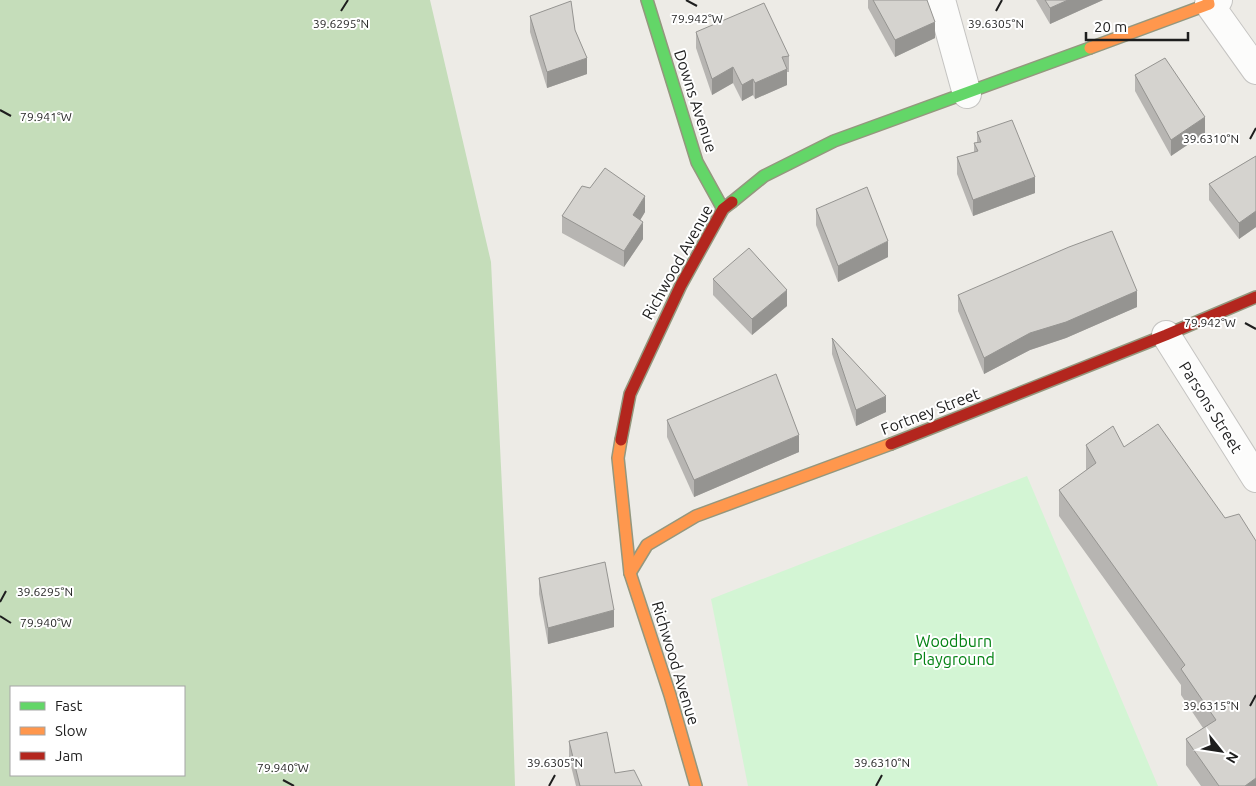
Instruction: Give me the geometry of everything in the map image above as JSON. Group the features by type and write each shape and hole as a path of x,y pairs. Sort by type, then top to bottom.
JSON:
{"street":[{"name":"Downs Avenue","path":"647,0 698,162 722,209"},
{"path":"941,0 966,94"},
{"name":"Richwood Avenue","path":"696,786 670,695 630,573 618,458 630,394 681,285 722,209 764,176 834,141 966,94 1212,1"},
{"path":"1212,1 1256,70"},
{"name":"Fortney Street","path":"630,573 647,545 696,516 926,431 1166,336 1256,297"},
{"name":"Parsons Street","path":"1166,336 1256,478"}],"green space":[{"path":"0,0 430,0 491,262 515,786 0,786"},
{"name":"Woodburn Playground","path":"1027,476 1158,786 748,786 711,599"}],"building":[{"path":"873,0 927,0 935,22 895,40"},
{"path":"1045,0 1068,0 1050,8"},
{"path":"571,1 575,30 587,58 547,72 530,16"},
{"path":"764,3 789,56 782,57 787,69 755,83 753,79 742,85 733,67 712,79 696,32"},
{"path":"1165,58 1205,117 1171,140 1135,75"},
{"path":"1012,120 1035,177 973,200 957,157 978,151 974,143 981,142 977,132"},
{"path":"1256,156 1256,211 1239,223 1209,184"},
{"path":"605,168 645,196 633,215 643,222 624,251 562,216 582,186 590,188"},
{"path":"867,187 888,241 838,266 816,209"},
{"path":"1112,231 1137,291 1066,322 1030,333 984,358 958,295 1069,247"},
{"path":"749,248 787,290 752,319 713,279"},
{"path":"832,338 886,396 856,410"},
{"path":"776,374 799,435 694,480 667,420"},
{"path":"1158,424 1225,518 1239,514 1256,541 1256,778 1245,786 1219,786 1186,739 1216,720 1181,669 1185,665 1059,490 1096,463 1086,445 1113,426 1124,447"},
{"path":"605,562 614,610 548,628 539,578"},
{"path":"607,732 615,773 634,770 642,786 580,786 569,741"}],"traffic: fast":[{"path":"647,0 697,162 723,209"},
{"path":"732,202 764,176 834,141 1090,48"}],"traffic: slow":[{"path":"1090,48 1209,4 1208,0"},
{"path":"621,440 618,458 630,573 670,695 696,786"},
{"path":"630,573 647,545 696,516 891,444"}],"traffic: jam":[{"path":"621,440 630,394 681,285 723,209 732,202"},
{"path":"891,444 1166,335 1256,297"}]}
